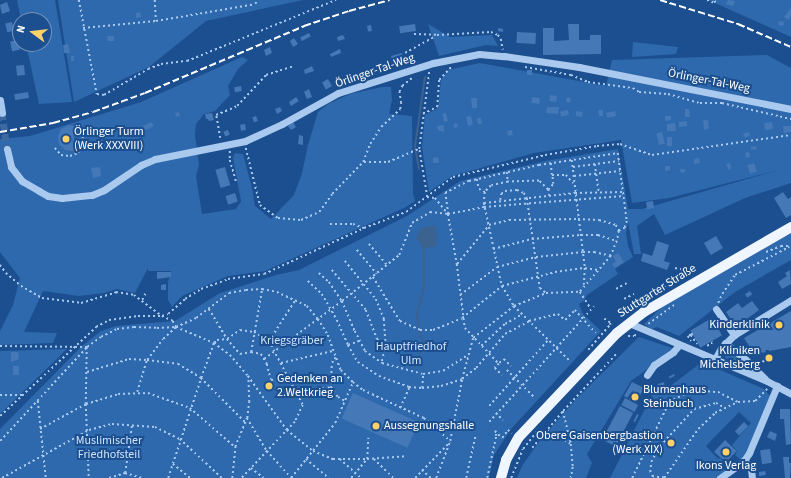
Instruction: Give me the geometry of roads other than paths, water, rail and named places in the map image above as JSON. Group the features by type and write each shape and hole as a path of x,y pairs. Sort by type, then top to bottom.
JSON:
{"main road":[{"name":"Stuttgarter Straße","path":"500,478 506,460 519,438 611,338 629,323 791,227"}],"street":[{"name":"Örlinger-Tal-Weg","path":"7,149 11,167 22,181 43,194 62,198 92,195 104,190 141,165 155,160 245,141 282,124 338,93 433,63 480,54 504,56 599,71 791,109"},
{"path":"0,100 2,113"},
{"path":"715,360 725,343 734,335 791,300"},
{"path":"716,309 734,335"},
{"path":"629,323 772,384 791,394"},
{"path":"725,343 772,384"},
{"path":"647,375 654,365 673,352 679,344"},
{"path":"720,478 744,460 754,442 772,384"},
{"path":"744,460 751,469 752,478"}],"waterway":[{"path":"419,169 415,146 425,77"},
{"path":"415,366 424,342 419,332 417,313 424,288 424,249"}],"tunnel":[{"path":"2,113 7,149"}],"railway":[{"path":"0,132 53,123 93,112 145,93 304,26 349,11 390,0"},
{"path":"660,0 738,24 791,47"}],"place":[{"name":"Örlinger Turm (Werk XXXVIII)","path":"66,139"},
{"name":"Kinderklinik","path":"779,325"},
{"name":"Kliniken Michelsberg","path":"769,358"},
{"name":"Gedenken an 2.Weltkrieg","path":"269,386"},
{"name":"Blumenhaus Steinbuch","path":"635,397"},
{"name":"Aussegnungshalle","path":"376,426"},
{"name":"Obere Gaisenbergbastion (Werk XIX)","path":"671,443"},
{"name":"Ikons Verlag","path":"726,452"}],"park label":[{"name":"Kriegsgräber","path":"292,341"},
{"name":"Hauptfriedhof Ulm","path":"411,354"},
{"name":"Muslimischer Friedhofsteil","path":"109,448"}]}
